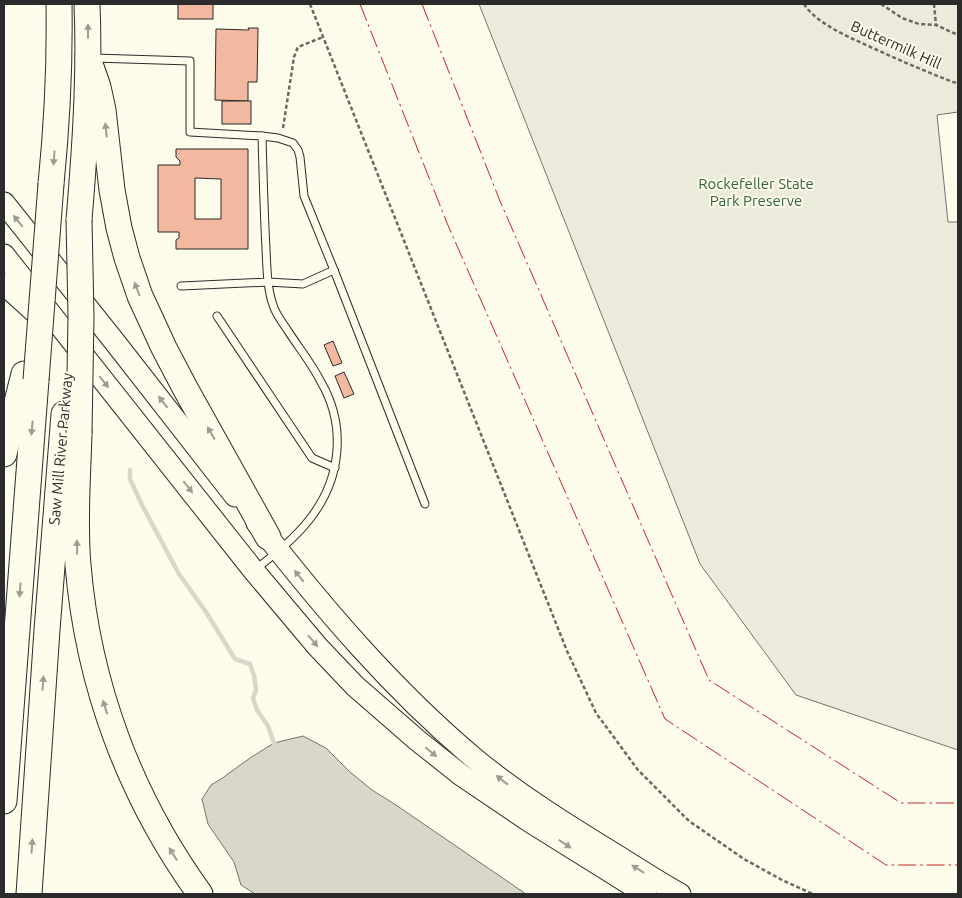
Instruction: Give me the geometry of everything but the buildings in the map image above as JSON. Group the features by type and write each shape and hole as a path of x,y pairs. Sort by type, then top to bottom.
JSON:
{"highway":[{"name":"Saw Mill River Parkway","path":"29,894 47,630 72,424 79,220 86,124 73,57 59,4"},
{"name":"Saw Mill River Parkway","path":"4,801 31,374 41,307 56,127 88,4"},
{"path":"73,57 98,87 103,110 112,190 119,228 136,286 164,348 185,388 273,544"},
{"path":"4,454 31,374"},
{"path":"72,424 78,563 84,619 94,666 114,734 138,789 166,843 200,894"}],"main road":[{"path":"4,203 273,544 365,653 417,706 474,758 508,785 680,894"},
{"path":"4,255 298,625 376,706 461,775 499,802 646,894"},
{"path":"4,284 83,355"}],"lane":[{"path":"73,57 190,61 190,132 262,136 293,143 300,157 304,196 425,504"},
{"path":"254,571 273,544 308,522 317,510 331,482 337,455 336,423 322,383 273,306 268,282 262,136"},
{"path":"181,286 268,282 303,284 334,270"},
{"path":"218,316 312,458 335,468"}],"path":[{"path":"310,4 559,633 596,713 638,770 689,821 744,859 782,880 813,894"},
{"name":"Buttermilk Hill","path":"804,4 816,17 845,35 917,68 958,83"},
{"path":"881,4 902,18 919,24 936,25 958,35"},
{"path":"934,4 936,25"},
{"path":"281,139 294,57 298,47 324,37"}],"green space":[{"name":"Rockefeller State Park Preserve","path":"479,4 958,4 958,112 937,115 948,222 958,222 958,750 796,695 700,564"}],"shaded area":[{"path":"303,736 326,748 350,772 372,790 526,894 255,894 241,885 234,862 208,824 202,799 211,785 274,743"}],"waterway":[{"path":"130,470 130,479 142,505 179,574 206,612 235,659 250,664 256,690 253,698 257,710 268,726 274,743"}],"power":[{"path":"360,4 447,223 665,719 886,865 958,865"},
{"path":"422,4 500,201 709,680 901,803 958,803"}]}
